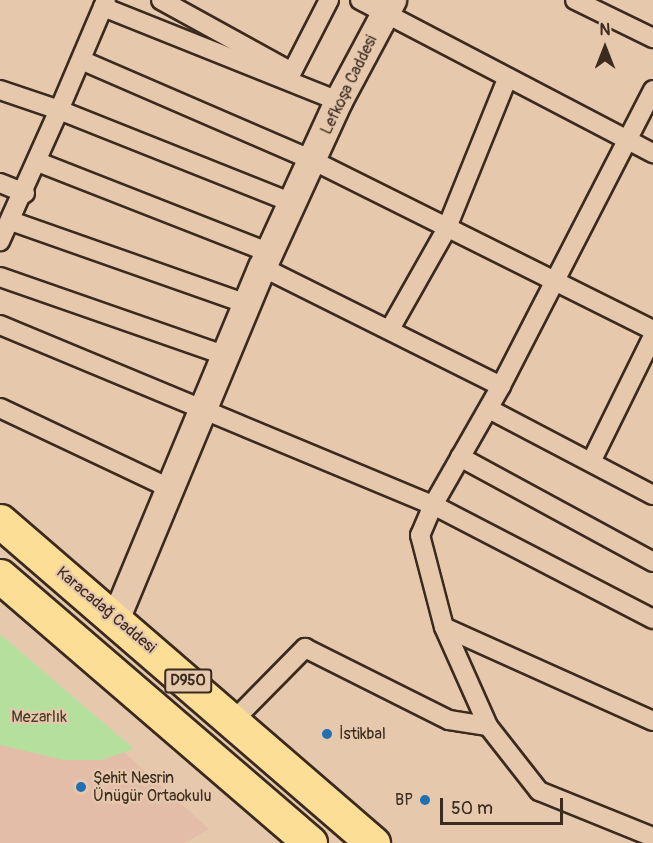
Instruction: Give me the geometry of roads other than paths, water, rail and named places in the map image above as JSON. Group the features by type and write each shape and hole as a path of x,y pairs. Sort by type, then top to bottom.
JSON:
{"highway":[{"name":"Karacadağ Caddesi","path":"0,521 116,617 373,843"},
{"name":"D950","path":"0,576 310,843"}],"street":[{"path":"161,0 292,72 329,0"},
{"path":"360,0 389,6 507,80 653,153"},
{"path":"575,0 653,38"},
{"path":"0,241 25,194 105,3 338,101"},
{"name":"Lefkoşa Caddesi","path":"116,617 266,260 314,161 338,101 389,6"},
{"path":"81,60 314,161 446,230 556,281 653,330"},
{"path":"390,329 446,230 507,80"},
{"path":"0,90 60,110 293,203"},
{"path":"653,90 630,141 489,409 433,505 420,535 444,627 488,726 538,791 629,836 653,837"},
{"path":"38,162 266,260 390,329 501,386"},
{"path":"0,183 25,194"},
{"path":"11,220 247,304"},
{"path":"0,277 227,356"},
{"path":"0,325 433,505 653,619"},
{"path":"591,462 653,336"},
{"path":"0,408 171,489"},
{"path":"489,409 653,495"},
{"path":"460,457 653,562"},
{"path":"444,627 653,721"},
{"path":"233,721 305,648 449,720 488,726"}],"place":[{"name":"İstikbal","path":"327,734"},
{"name":"Şehit Nesrin Ünügür Ortaokulu","path":"81,787"},
{"name":"BP","path":"425,800"}],"park label":[{"name":"Mezarlık","path":"39,717"}]}
